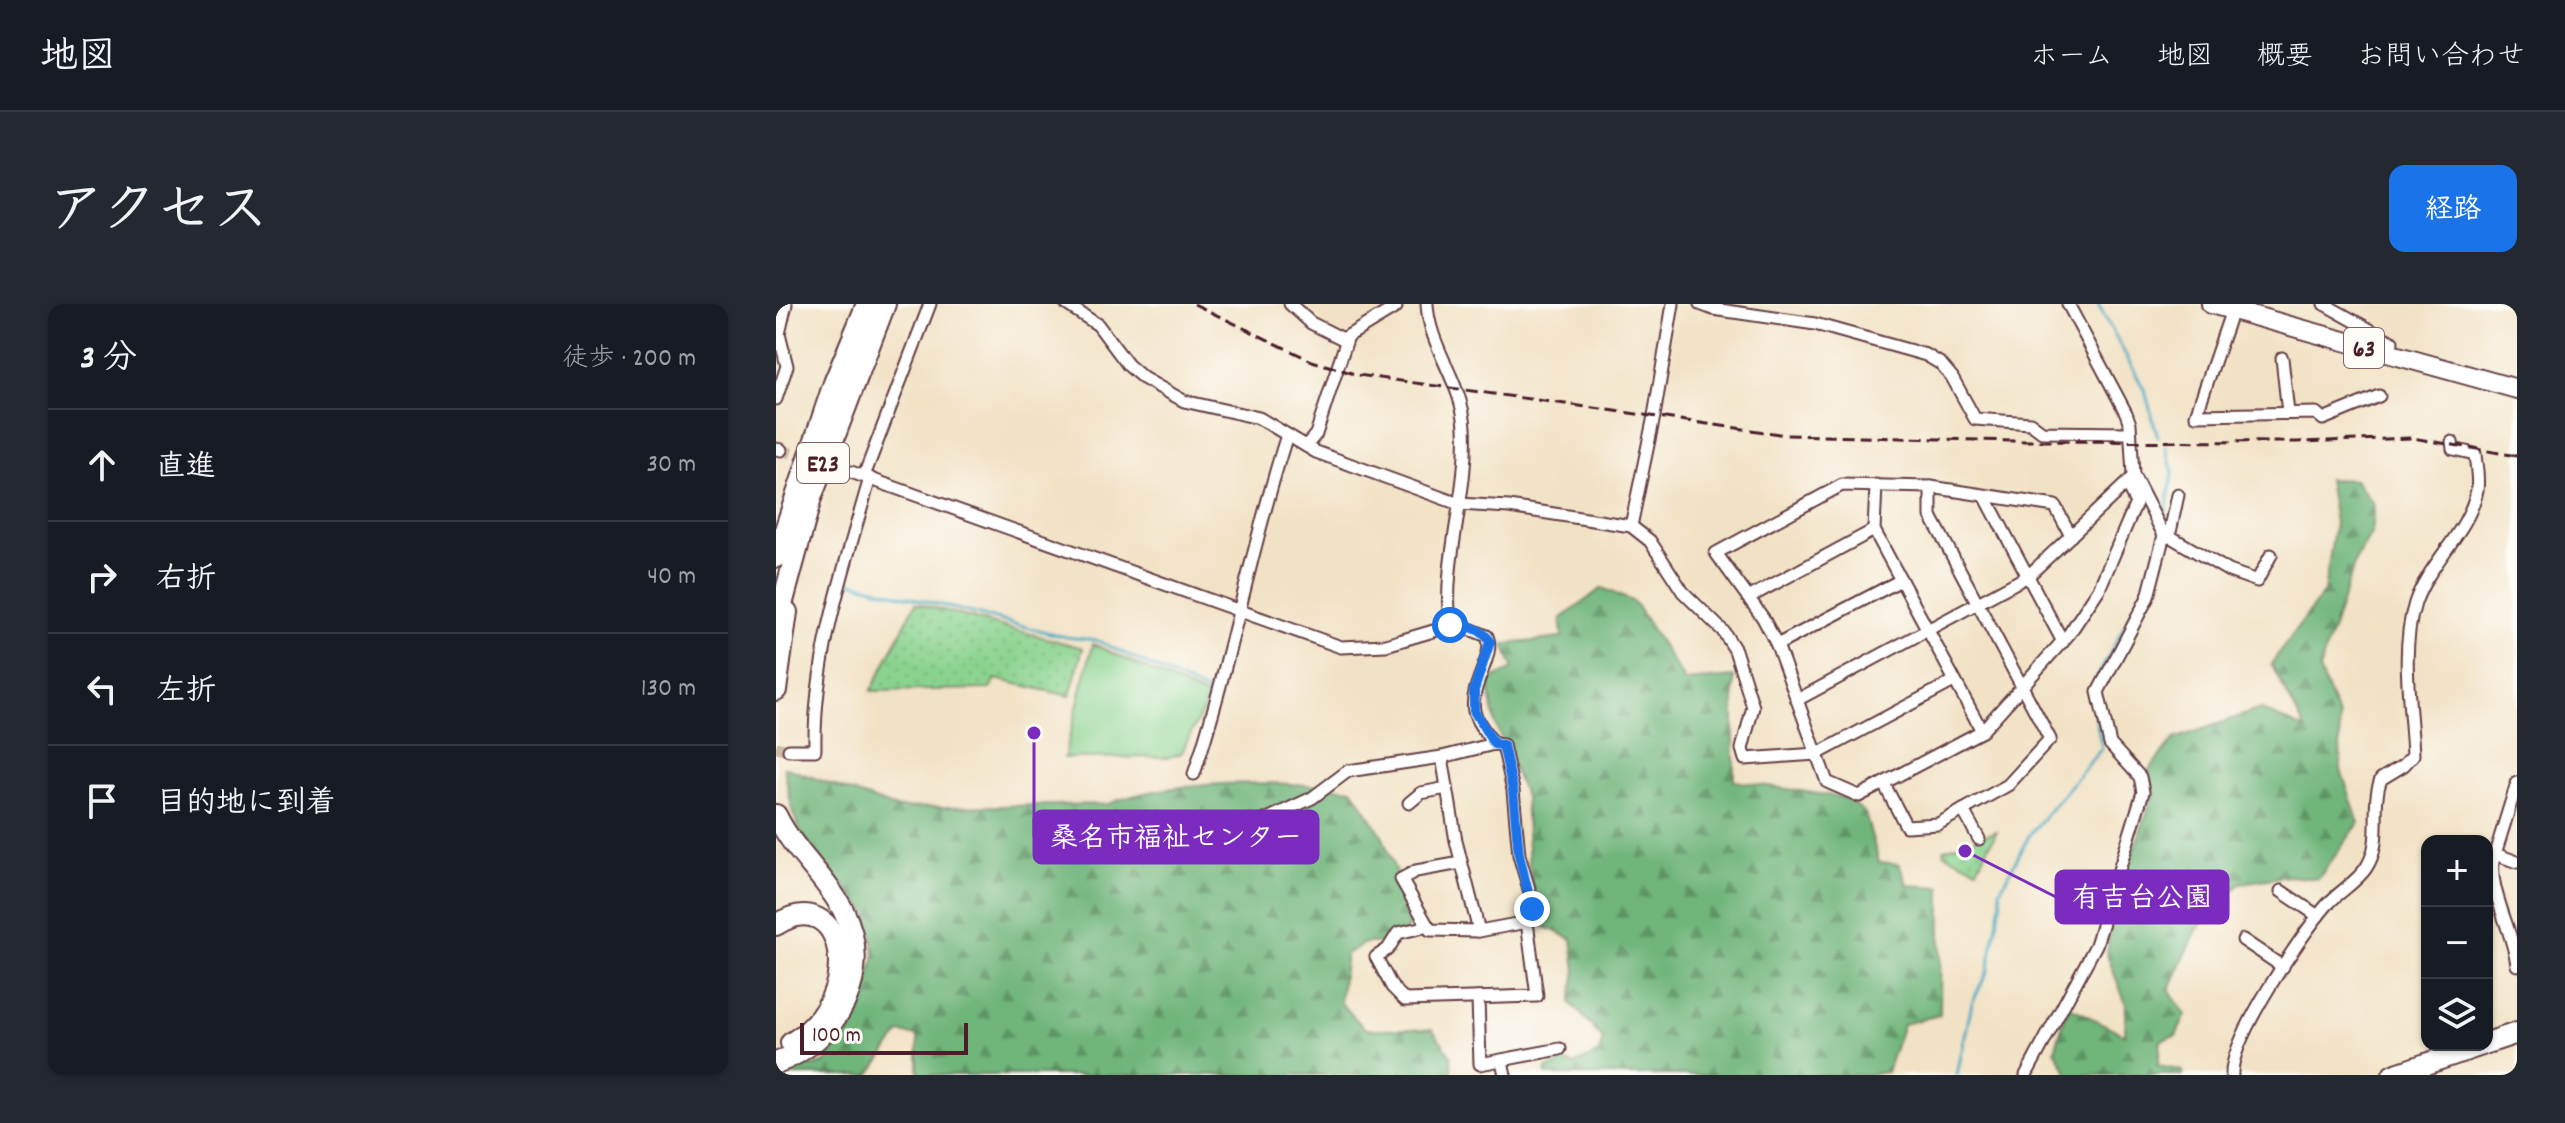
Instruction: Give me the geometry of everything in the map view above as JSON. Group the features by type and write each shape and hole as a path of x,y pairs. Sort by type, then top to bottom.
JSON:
{"highway":[{"name":"E23","path":"776,627 784,558 829,397 867,304"},
{"name":"E23","path":"784,558 885,304"},
{"path":"776,690 784,558"},
{"path":"776,815 789,840 843,910 851,931 855,959 848,999 835,1022 812,1044 776,1063"},
{"path":"776,925 801,916 817,920 836,938 841,963 835,990 822,1015 802,1036 776,1049"},
{"path":"2493,1041 2517,1033"},
{"path":"2393,1075 2463,1051"}],"main road":[{"name":"63","path":"2211,304 2517,389"}],"street":[{"path":"776,399 787,366 779,334 786,304"},
{"path":"789,750 816,755 814,719 830,628 867,477 930,304"},
{"path":"1066,304 1098,325 1128,365 1184,401 1259,418 1316,452 1459,504 1509,507 1631,526 1656,548 1683,592 1723,631 1735,650 1753,707 1743,756 1749,760 1817,754 1954,681"},
{"path":"1290,304 1325,330 1343,339 1396,307 1396,304"},
{"path":"1427,304 1430,324 1463,405 1465,452 1450,625"},
{"path":"1631,526 1673,304"},
{"path":"1700,304 1746,309 1815,324 1926,355 1947,370 1970,413 1983,422 2030,423 2042,432 2129,433"},
{"path":"2068,304 2130,424 2130,481 2136,503 2099,589 2063,642 1982,731 1859,796 1827,782 1777,645 1716,553 1842,485 1931,487 2055,506 2071,536"},
{"path":"2324,304 2392,342 2390,355"},
{"path":"2232,310 2196,415 2316,413 2323,419 2379,396"},
{"path":"1306,446 1316,434 1348,336"},
{"path":"2282,358 2288,413"},
{"path":"1194,774 1241,611 1264,506 1287,435"},
{"path":"2232,1075 2241,1042 2283,967 2318,916 2365,869 2375,850 2381,779 2404,765 2413,755 2407,634 2415,603 2433,566 2473,507 2478,486 2475,454 2453,449 2452,442"},
{"path":"851,472 1341,647 1386,645 1450,625 1472,628 1487,636 1490,642 1474,690 1474,711 1494,744"},
{"path":"2130,481 2164,533 2229,571 2257,581 2271,555"},
{"path":"1797,700 2028,576 2130,481"},
{"path":"1876,485 1874,530 1982,731"},
{"path":"1884,784 1906,826 1938,824 2008,785 2050,739 1931,516 1931,487"},
{"path":"2026,1075 2096,945 2143,792 2140,777 2110,744 2098,692 2148,597 2164,533 2178,495"},
{"path":"1985,496 2063,642"},
{"path":"1748,598 1874,530"},
{"path":"1777,645 1901,580"},
{"path":"1252,826 1312,798 1348,771 1442,757 1494,744 1503,745 1512,782 1519,855 1532,899 1527,922 1537,996 1405,1000 1392,987 1376,957 1388,949 1398,933 1428,926"},
{"path":"1442,757 1461,863 1479,931"},
{"path":"2517,783 2490,866 2514,941 2517,965"},
{"path":"1409,803 1421,793 1447,788"},
{"path":"1963,810 1979,839"},
{"path":"2495,854 2517,862"},
{"path":"1461,863 1416,871 1401,879 1428,926 1436,932 1479,931 1527,922"},
{"path":"2281,891 2318,916"},
{"path":"2243,940 2283,967"},
{"path":"1478,998 1480,1064 1560,1049"},
{"path":"1502,1061 1505,1075"}],"green space":[{"path":"2328,479 2355,480 2374,505 2371,534 2356,559 2319,670 2339,717 2341,770 2359,823 2318,879 2289,876 2240,883 2198,928 2169,990 2186,1015 2176,1036 2161,1040 2158,1066 2183,1071 2183,1075 2069,1075 2055,1050 2068,1006 2125,1035 2126,1004 2107,955 2111,914 2154,793 2148,771 2174,739 2260,709 2306,730 2271,664 2324,592 2335,523"},
{"path":"1602,588 1634,602 1685,681 1734,677 1734,781 1846,798 1865,813 1879,862 1899,864 1908,885 1941,887 1940,1015 1903,1024 1887,1072 1864,1075 1546,1075 1545,1070 1564,1061 1574,1065 1599,1053 1603,1039 1571,1003 1576,970 1572,939 1539,924 1529,867 1525,797 1495,723 1488,681 1513,669 1504,644 1562,638 1561,619"},
{"path":"916,603 1083,648 1070,696 995,679 990,689 871,691"},
{"path":"1093,644 1208,697 1182,753 1169,757 1064,758"},
{"path":"784,767 896,808 1108,804 1163,790 1228,784 1294,784 1352,789 1382,835 1413,919 1398,942 1365,943 1346,954 1340,1002 1365,1029 1432,1029 1451,1055 1452,1075 918,1075 918,1036 900,1033 869,1075 776,1075 824,1063 860,1017 875,954 867,913 803,837 793,814"},
{"path":"1997,831 1977,869 1944,853 1944,849"}],"waterway":[{"path":"2098,304 2145,391 2158,437"},
{"path":"2163,528 2173,473 2166,447"},
{"path":"847,581 1066,637 1096,640 1213,695"},
{"path":"1957,1075 1972,1003 1988,970 2001,903 2000,890 2030,834 2102,748 2090,691 2146,585"}],"tunnel":[{"path":"781,450 851,472"},
{"path":"776,747 789,750"}],"railway":[{"path":"1194,304 1312,361 1358,375 1786,435 2016,441 2298,442 2413,438 2517,456"}],"place":[{"name":"桑名市福祉センター","path":"1034,733"},
{"name":"有吉台公園","path":"1965,851"}],"route":[{"path":"1450,625 1465,625 1487,636 1490,642 1474,690 1474,711 1494,744 1503,745 1513,790 1519,855 1532,909"}]}
